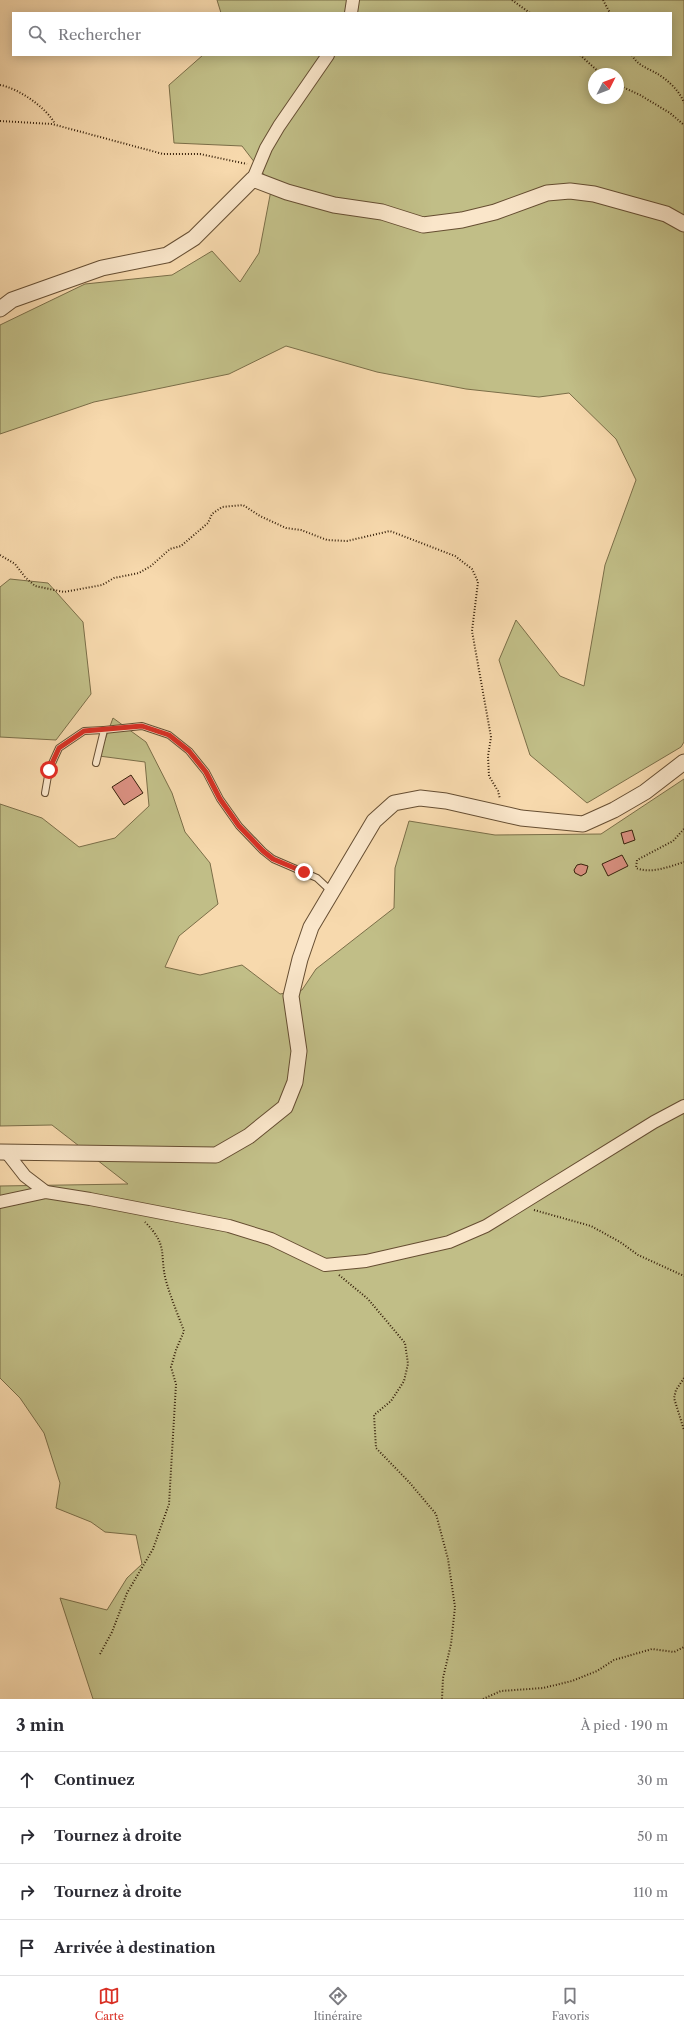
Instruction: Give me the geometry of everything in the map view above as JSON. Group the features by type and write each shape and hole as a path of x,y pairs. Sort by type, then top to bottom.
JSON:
{"street":[{"path":"351,12 353,0"},
{"path":"0,309 12,300 102,268 167,255 194,238 255,173 279,126 327,56"},
{"path":"255,173 287,192 334,205 382,212 423,225 469,218 495,212 547,193 570,191 594,194 666,214 684,224"},
{"path":"4,1153 216,1155 249,1136 285,1107 295,1082 299,1051 291,996 300,959 311,927 374,821 394,803 420,798 446,801 521,818 583,824 614,810 645,792 684,762"},
{"path":"0,1202 46,1192 90,1199 130,1208 229,1226 271,1239 326,1265 366,1261 449,1242 486,1226 648,1125 684,1106"},
{"path":"4,1153 25,1176 46,1192"}],"lane":[{"path":"45,793 49,770 59,748 84,731 142,726 169,735 189,751 206,772 220,799 263,851 273,859 317,878 332,892"},
{"path":"96,763 104,730"}],"path":[{"path":"512,0 529,12"},
{"path":"603,0 609,12"},
{"path":"581,56 594,68"},
{"path":"633,56 638,63 658,74 668,82 681,94 684,103"},
{"path":"0,86 9,86 44,108 51,116 55,124"},
{"path":"624,88 640,95 670,113 684,125"},
{"path":"0,121 55,124 163,154 200,154 255,173"},
{"path":"0,555 15,564 25,577 35,586 64,592 102,585 114,578 139,573 151,566 170,549 181,546 186,542 208,523 212,514 222,507 243,505 260,516 286,528 301,530 327,540 347,541 390,530 455,556 472,569 478,582 472,631 490,737 488,756 489,776 498,791 500,814"},
{"path":"684,829 673,841 637,860 636,868 645,871 656,870 684,862"},
{"path":"522,1204 538,1212 591,1226 620,1242 638,1255 684,1276"},
{"path":"100,1654 112,1632 128,1593 153,1549 168,1504 176,1384 171,1367 184,1331 166,1280 163,1251 156,1233 130,1208"},
{"path":"326,1265 368,1298 405,1343 408,1364 404,1381 391,1401 374,1415 376,1448 436,1514 448,1559 456,1607 443,1678 442,1699"},
{"path":"684,1378 674,1398 684,1430"},
{"path":"483,1699 501,1691 543,1688 572,1681 596,1671 614,1660 652,1649 674,1652 684,1647"}],"shaded area":[{"path":"217,0 684,0 684,742 681,747 587,803 530,755 499,660 516,620 560,676 584,686 605,565 636,480 616,439 569,393 539,397 466,389 377,372 286,346 229,374 94,402 0,434 0,325 85,284 172,275 212,251 240,282 259,253 272,185 242,146 174,143 169,85 202,56 672,56 672,12 221,12"},
{"path":"10,579 48,583 83,622 91,694 56,740 0,737 0,587"},
{"path":"113,718 146,742 172,793 185,832 210,863 218,904 179,936 165,967 200,975 242,965 280,994 302,990 316,969 394,908 395,868 409,821 495,835 601,834 684,779 684,1699 93,1699 60,1598 107,1610 127,1578 142,1564 136,1535 105,1532 91,1522 56,1508 60,1483 44,1433 20,1398 0,1378 0,1186 128,1184 52,1125 0,1126 0,804 42,818 79,847 115,838 149,806 145,762 99,756"}],"building":[{"path":"131,775 143,793 124,805 112,787"},
{"path":"632,830 635,840 624,844 621,833"},
{"path":"622,855 628,866 608,876 602,864"},
{"path":"581,864 588,866 586,873 581,876 575,873 574,870 577,865"}],"route":[{"path":"49,770 59,748 84,731 142,726 169,735 189,751 206,772 220,799 239,826 263,851 273,859 304,872"}]}
